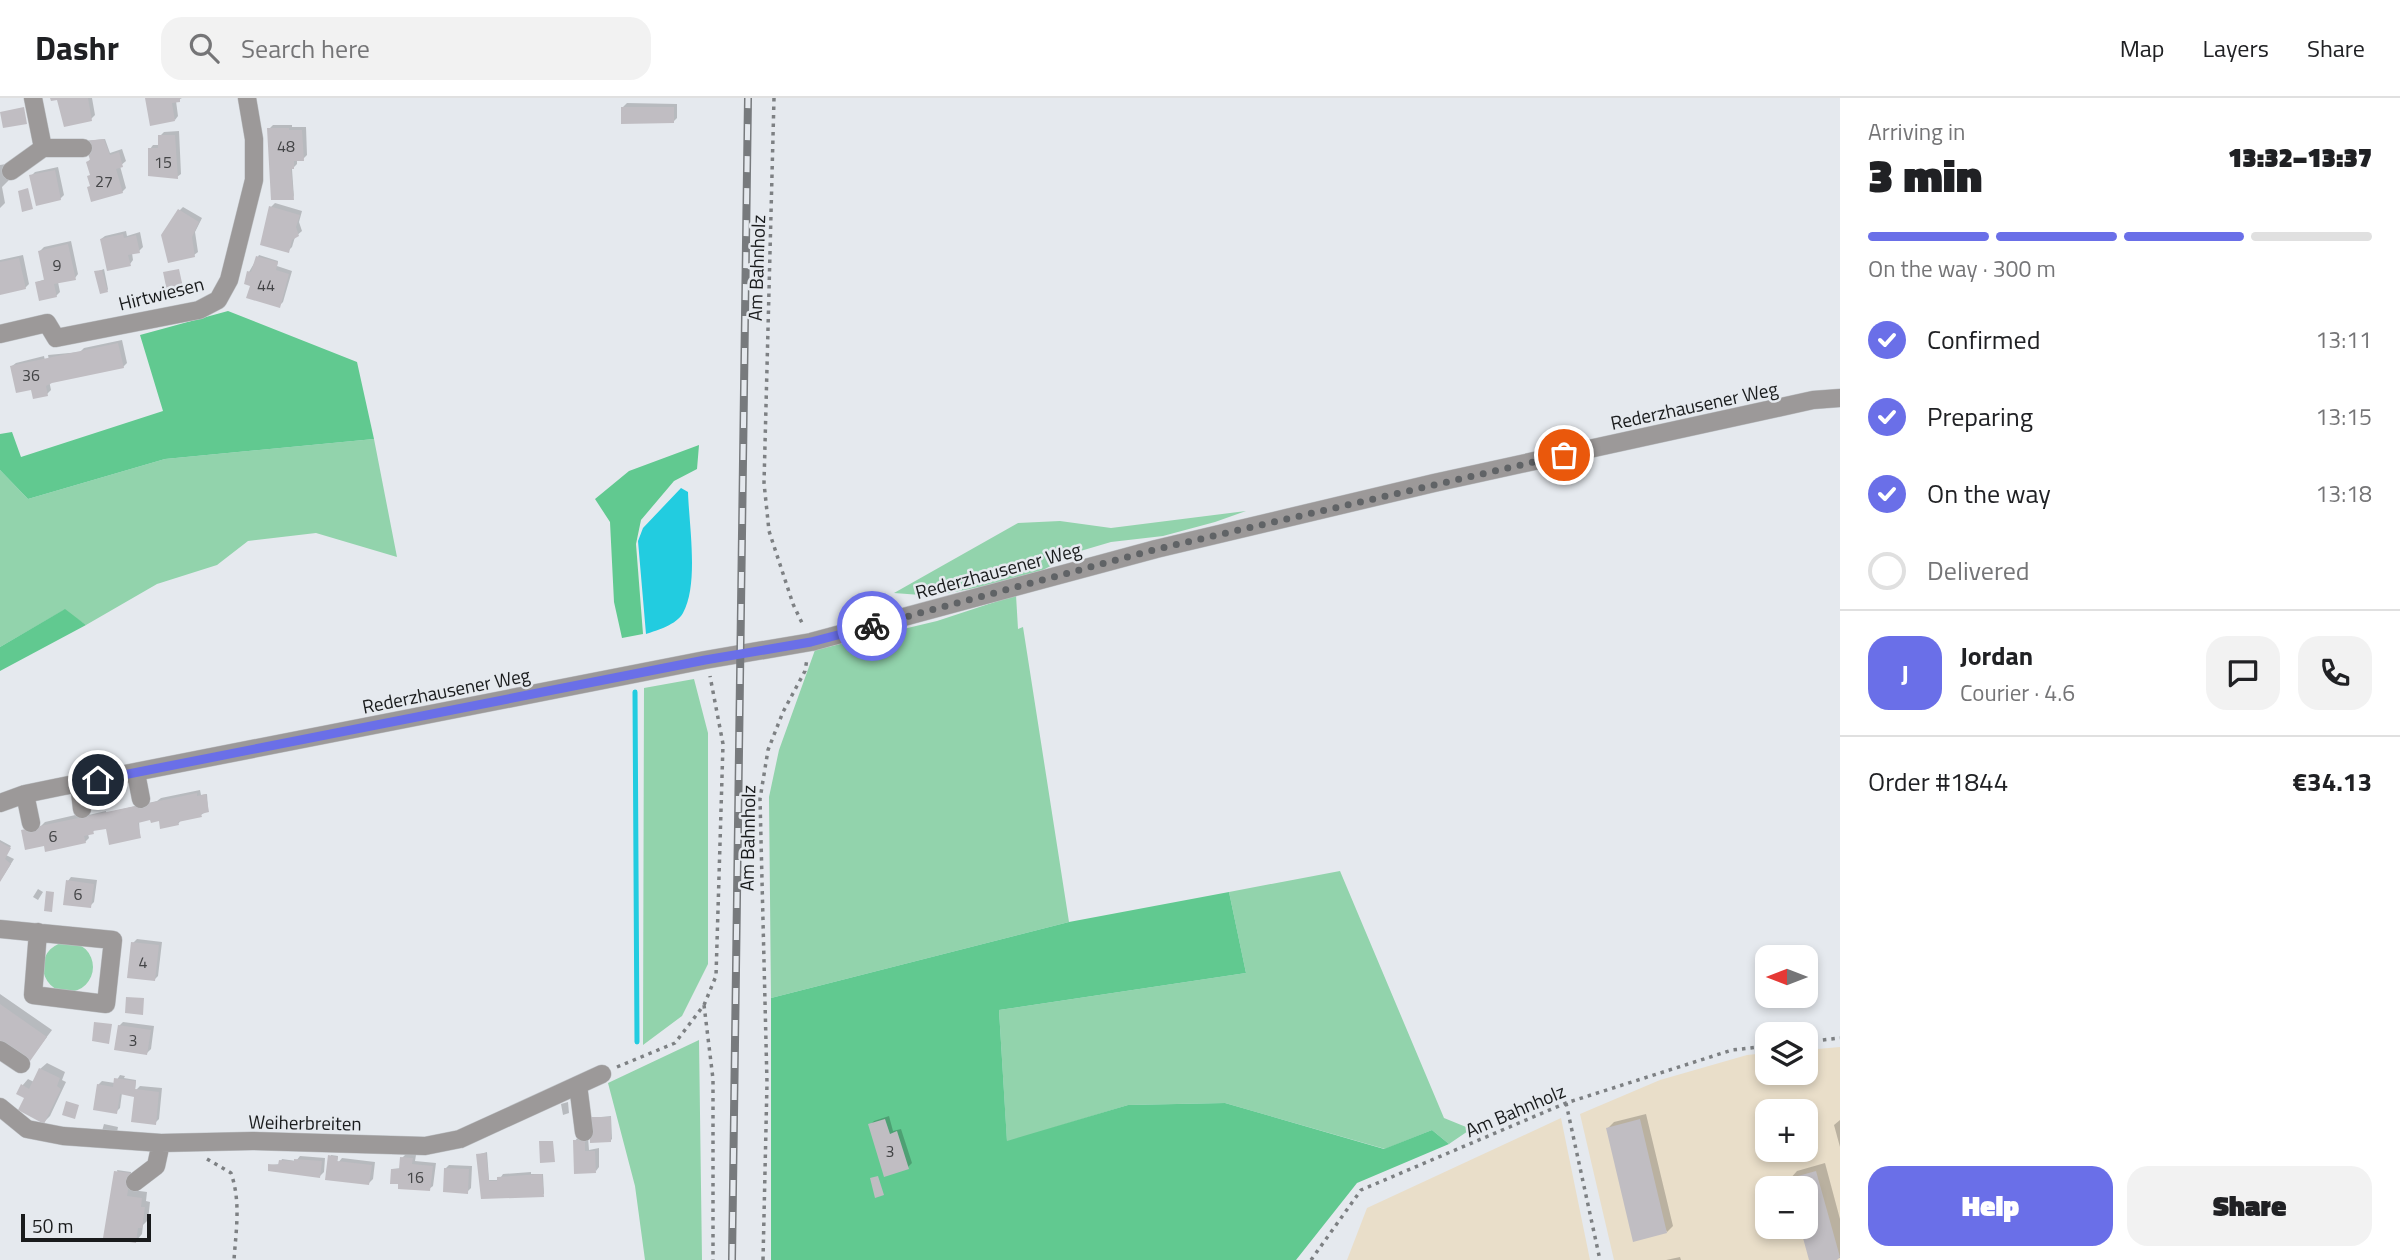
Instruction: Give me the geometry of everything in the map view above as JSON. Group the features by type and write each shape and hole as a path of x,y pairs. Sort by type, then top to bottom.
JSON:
{"street":[{"path":"33,98 43,148"},
{"name":"Hirtwiesen","path":"0,334 47,323 55,338 199,310 218,300 229,280 254,180 254,139 247,98"},
{"path":"11,171 43,148 83,148"},
{"name":"Rederzhausener Weg","path":"0,803 24,794 79,783 705,660 811,642 1196,539 1510,466 1813,400 1840,398"},
{"path":"136,773 141,799"},
{"path":"79,783 82,809"},
{"path":"24,794 31,823"},
{"path":"0,929 38,932 113,940 106,1004 33,995 38,932"},
{"path":"0,1050 20,1064"},
{"name":"Weiherbreiten","path":"0,1107 27,1129 63,1136 162,1143 252,1141 425,1146 460,1139 601,1074"},
{"path":"578,1085 584,1132"},
{"path":"135,1182 156,1166 162,1143"}],"path":[{"name":"Am Bahnholz","path":"763,1260 767,1083 760,799 768,750 783,712 805,671 811,642 793,604 769,531 764,483 774,98"},
{"path":"601,1074 675,1043 704,1005 716,976 723,744 714,690 705,660"},
{"path":"704,1005 713,1079 713,1260"},
{"path":"1818,1041 1840,1038"},
{"name":"Am Bahnholz","path":"1311,1260 1362,1190 1566,1103 1732,1050 1755,1047"},
{"path":"1566,1103 1600,1260"},
{"path":"201,1156 231,1173 235,1185 238,1203 234,1260"}],"shaded area":[{"path":"1840,1047 1840,1260 1614,1260 1580,1114 1660,1080 1755,1054 1755,1085 1818,1085 1818,1049"},
{"path":"1561,1118 1590,1260 1347,1260 1367,1208"}],"green space":[{"path":"228,311 357,362 374,439 165,459 28,499 0,470 0,434 12,432 21,457 163,411 140,335"},
{"path":"374,439 397,557 316,533 248,541 217,565 157,584 86,625 64,610 0,647 0,470 28,499 165,459"},
{"path":"699,445 697,469 674,481 641,520 636,544 643,634 622,638 614,602 610,522 595,499 629,471"},
{"path":"1246,511 1163,536 1111,542 1077,552 1043,570 985,586 934,596 894,593 1018,523 1060,521 1111,528"},
{"path":"1016,595 1018,629 1023,627 1069,922 771,998 769,797 779,750 815,650 937,621"},
{"path":"65,609 86,625 0,671 0,647"},
{"path":"694,679 708,733 708,964 682,1016 643,1045 644,688"},
{"path":"1340,871 1444,1118 1471,1129 1449,1144 1432,1130 1385,1149 1225,1103 1128,1105 1007,1142 999,1010 1246,973 1229,892"},
{"path":"1229,892 1246,973 999,1010 1007,1141 1128,1105 1225,1103 1384,1149 1432,1130 1449,1144 1357,1183 1296,1260 771,1260 771,998 1069,922"},
{"path":"68,942 86,949 93,967 86,985 68,992 50,985 43,967 50,949"},
{"path":"699,1040 702,1260 645,1260 635,1186 608,1083"}],"water":[{"path":"681,488 688,492 691,537 692,571 688,601 676,621 646,634 638,541 643,528"}],"building":[{"path":"50,98 88,98 92,121 64,127 57,100 51,101"},
{"path":"145,98 180,98 180,102 172,103 175,121 150,126"},
{"path":"24,107 27,124 3,128 0,112"},
{"path":"621,107 674,107 674,123 621,124"},
{"path":"267,128 302,130 304,161 294,161 294,169 291,169 294,200 271,200"},
{"path":"158,135 175,135 178,179 148,176 148,148 158,148"},
{"path":"104,139 110,155 119,152 123,167 116,169 123,193 91,202 87,187 90,186 87,176 90,175 86,162 90,160 84,141"},
{"path":"55,170 61,200 36,206 29,175"},
{"path":"28,188 33,209 22,212 18,191"},
{"path":"269,206 300,215 296,227 299,236 292,240 289,253 260,245"},
{"path":"178,209 199,222 192,237 195,257 168,263 161,235"},
{"path":"123,234 124,238 136,235 140,253 128,255 131,266 107,271 100,239"},
{"path":"68,244 76,280 54,284 57,297 39,301 35,282 44,280 38,251"},
{"path":"256,256 278,262 276,270 289,274 280,308 246,298 250,286 244,284 247,271 251,272"},
{"path":"19,258 26,289 0,295 0,262"},
{"path":"179,269 184,292 168,296 163,272"},
{"path":"102,270 108,292 100,294 94,271"},
{"path":"118,343 124,368 52,383 46,386 48,396 33,399 31,390 16,393 10,366"},
{"path":"197,793 197,796 206,794 209,812 201,814 202,817 178,822 179,825 160,829 159,821 138,823 141,838 109,845 106,829 84,836 86,843 45,852 44,846 25,850 21,830"},
{"path":"0,842 11,848 5,859 11,864 0,882"},
{"path":"66,880 94,884 91,908 63,905"},
{"path":"46,891 54,892 52,912 44,911"},
{"path":"131,942 159,945 155,981 127,978"},
{"path":"126,997 144,998 143,1015 125,1013"},
{"path":"0,1004 47,1037 28,1064 0,1045"},
{"path":"94,1022 112,1024 109,1044 92,1041"},
{"path":"118,1025 151,1030 147,1055 114,1050"},
{"path":"39,1068 60,1078 57,1086 61,1089 44,1124 18,1110 24,1098 16,1094 21,1084 29,1089"},
{"path":"114,1078 136,1081 135,1089 159,1092 156,1125 131,1122 134,1097 120,1094 117,1114 93,1110 97,1084 113,1087"},
{"path":"66,1101 79,1105 75,1119 62,1115"},
{"path":"589,1117 611,1117 611,1142 590,1143"},
{"path":"885,1119 890,1134 897,1131 909,1169 884,1177 868,1124"},
{"path":"1640,1119 1667,1233 1633,1242 1606,1128"},
{"path":"573,1140 585,1140 585,1151 595,1151 596,1173 574,1174"},
{"path":"539,1141 553,1141 555,1162 540,1163"},
{"path":"486,1153 489,1181 497,1181 497,1177 542,1174 544,1197 481,1199 476,1154"},
{"path":"328,1155 338,1157 337,1161 372,1165 369,1185 325,1180"},
{"path":"400,1157 413,1158 412,1164 433,1166 430,1191 398,1189 398,1184 390,1184 391,1169 399,1169"},
{"path":"279,1160 322,1161 320,1178 268,1171 268,1164 278,1165"},
{"path":"444,1168 469,1169 468,1194 443,1192"},
{"path":"114,1171 131,1173 127,1196 142,1198 141,1207 145,1207 142,1228 138,1228 136,1243 103,1238"},
{"path":"1816,1171 1817,1176 1798,1176"},
{"path":"878,1176 884,1195 875,1198 870,1178"},
{"path":"1818,1178 1840,1257 1837,1260 1809,1260 1803,1239 1818,1239"}],"waterway":[{"path":"635,692 637,1042"}],"railway":[{"path":"732,1260 748,98"}],"way so far":[{"path":"872,626 1157,549 1564,455"}],"route":[{"path":"98,780 705,660 811,642 872,626"}]}
